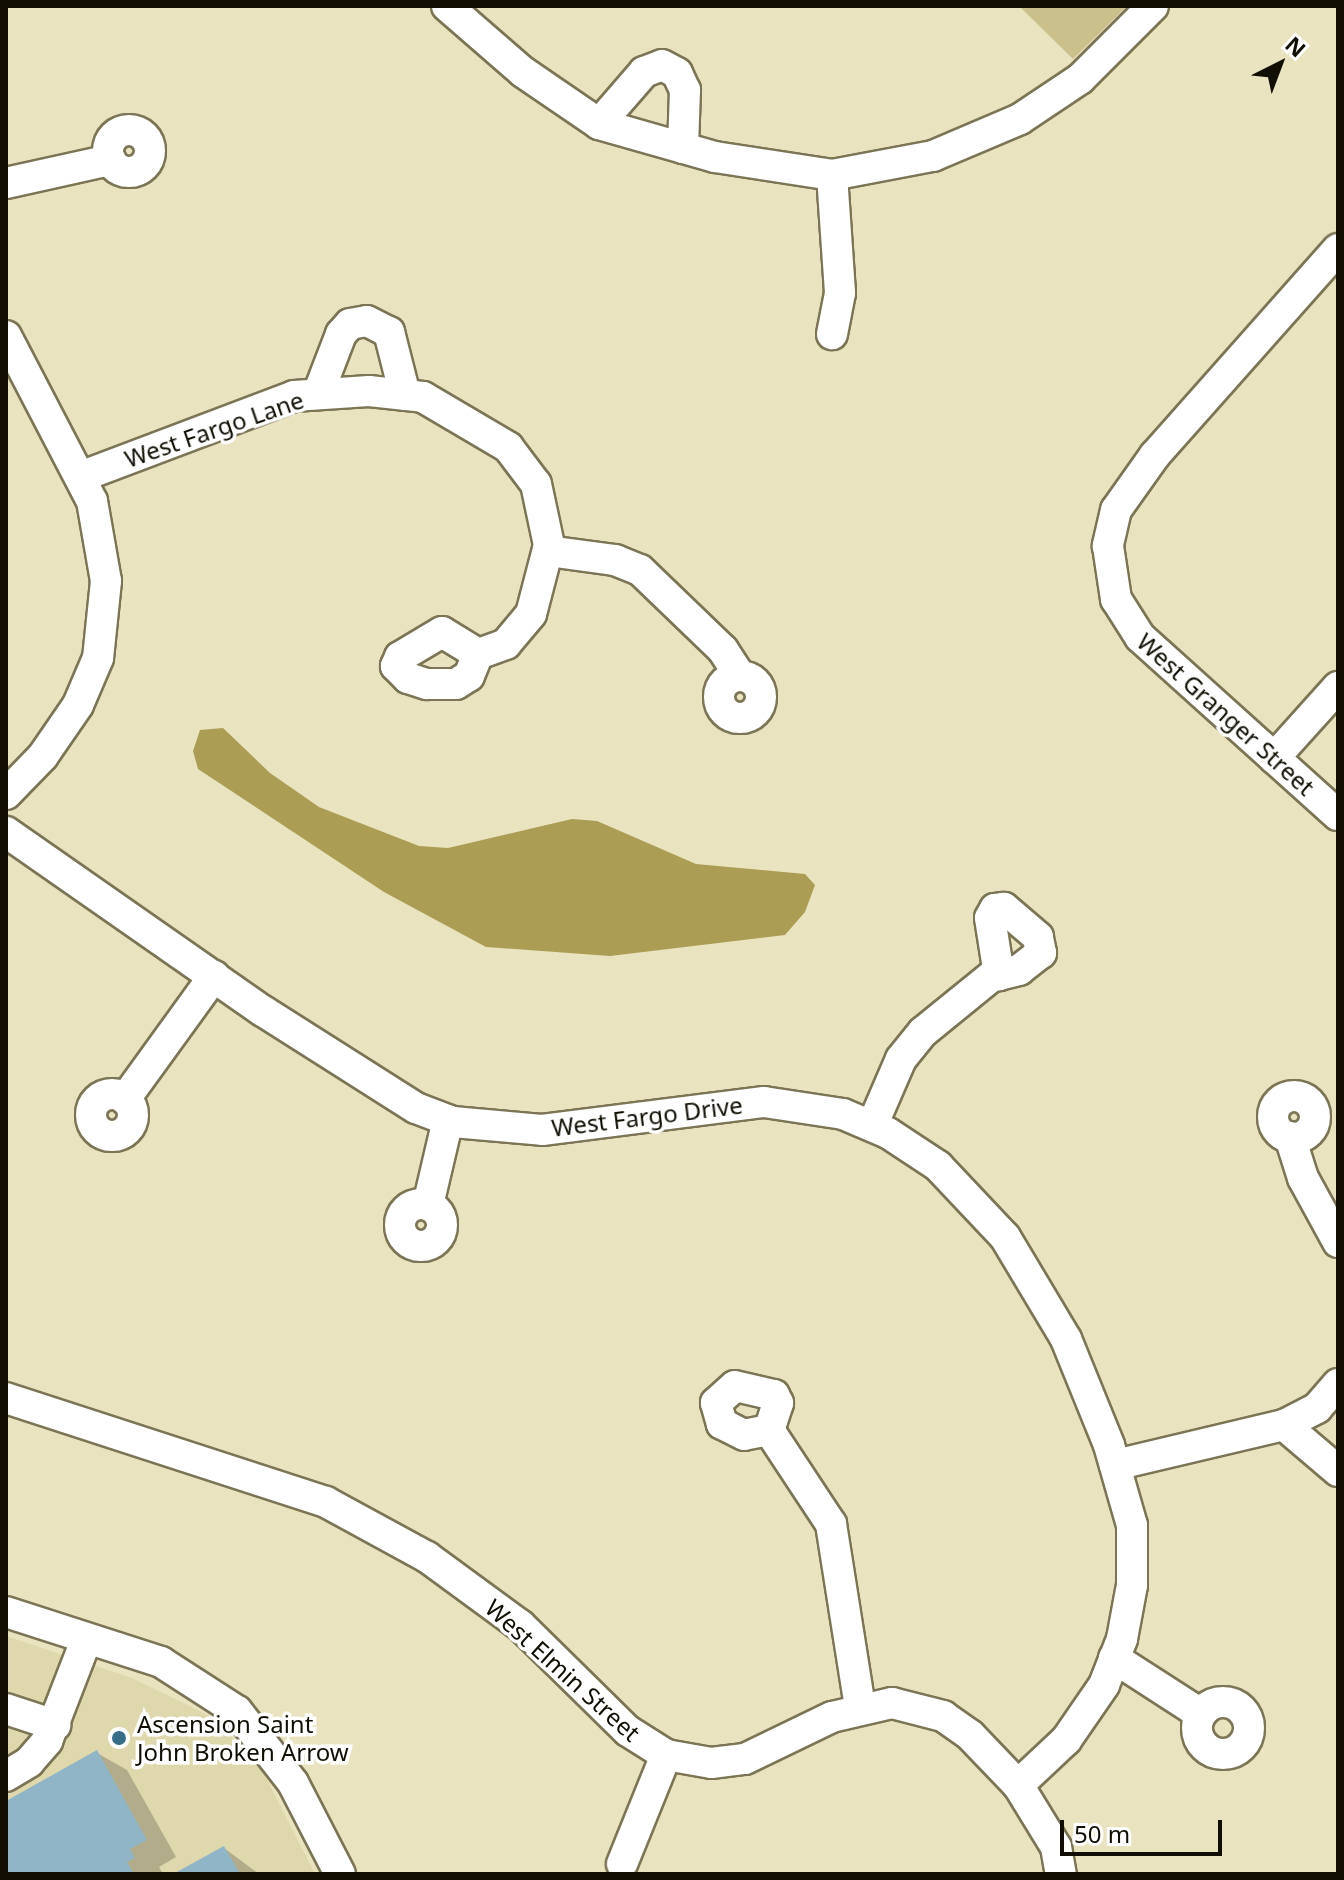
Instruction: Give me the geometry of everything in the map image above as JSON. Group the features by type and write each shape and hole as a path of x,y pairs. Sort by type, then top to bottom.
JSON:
{"street":[{"path":"447,6 523,72 599,124 683,148 832,175 922,159 1008,125 1080,79 1153,6"},
{"path":"599,124 644,72 662,65 677,73 685,90 683,148"},
{"path":"6,183 110,160"},
{"path":"832,175 840,293 832,334"},
{"name":"West Granger Street","path":"1338,249 1138,477 1116,510 1108,561 1116,599 1131,627 1338,815"},
{"path":"318,394 341,334 367,321 389,332 405,395"},
{"path":"6,336 92,501 106,581 98,658 61,730 6,794"},
{"name":"West Fargo Lane","path":"80,477 294,396 369,391 423,397 508,447 536,484 548,551 531,614 506,644 478,654"},
{"path":"548,551 615,560 640,570 723,650 740,676"},
{"path":"1274,758 1338,687"},
{"name":"West Fargo Drive","path":"6,832 214,976 416,1108 448,1120 542,1130 764,1102 843,1114 872,1126 938,1166 1005,1237 1066,1339 1115,1465 1132,1525 1132,1585 1104,1685 1066,1740 1018,1785"},
{"path":"872,1126 901,1059 923,1032 956,1001 999,975"},
{"path":"125,1099 214,976"},
{"path":"428,1205 448,1120"},
{"path":"1290,1137 1303,1178 1338,1242"},
{"path":"1115,1465 1284,1425 1317,1408 1337,1389"},
{"name":"West Elmin Street","path":"6,1398 339,1509 427,1557 520,1625 628,1731 666,1755 711,1763 745,1759 860,1707 892,1703 943,1716 970,1735 1018,1785 1056,1847 1061,1874"},
{"path":"1284,1425 1338,1471"},
{"path":"769,1430 831,1524 847,1651 860,1707"},
{"path":"6,1612 161,1662 237,1711 293,1783 340,1874"},
{"path":"6,1776 29,1762 55,1725 87,1638"},
{"path":"1114,1658 1201,1714"},
{"path":"6,1709 55,1725"},
{"path":"617,1871 666,1755"}],"shaded area":[{"path":"1019,6 1127,6 1073,59"},
{"path":"223,728 270,773 319,807 419,846 448,848 572,819 597,821 696,864 805,874 815,885 805,912 785,935 610,956 486,947 384,892 198,769 193,751 200,730"},
{"name":"Ascension Saint John Broken Arrow","path":"6,1636 132,1678 208,1715 257,1760 315,1874 6,1874"}],"building":[{"path":"97,1750 147,1840 130,1849 135,1858 127,1862 134,1874 6,1874 6,1801"},
{"path":"224,1846 240,1874 173,1874"}],"place":[{"name":"Ascension Saint John Broken Arrow","path":"119,1738"}]}
